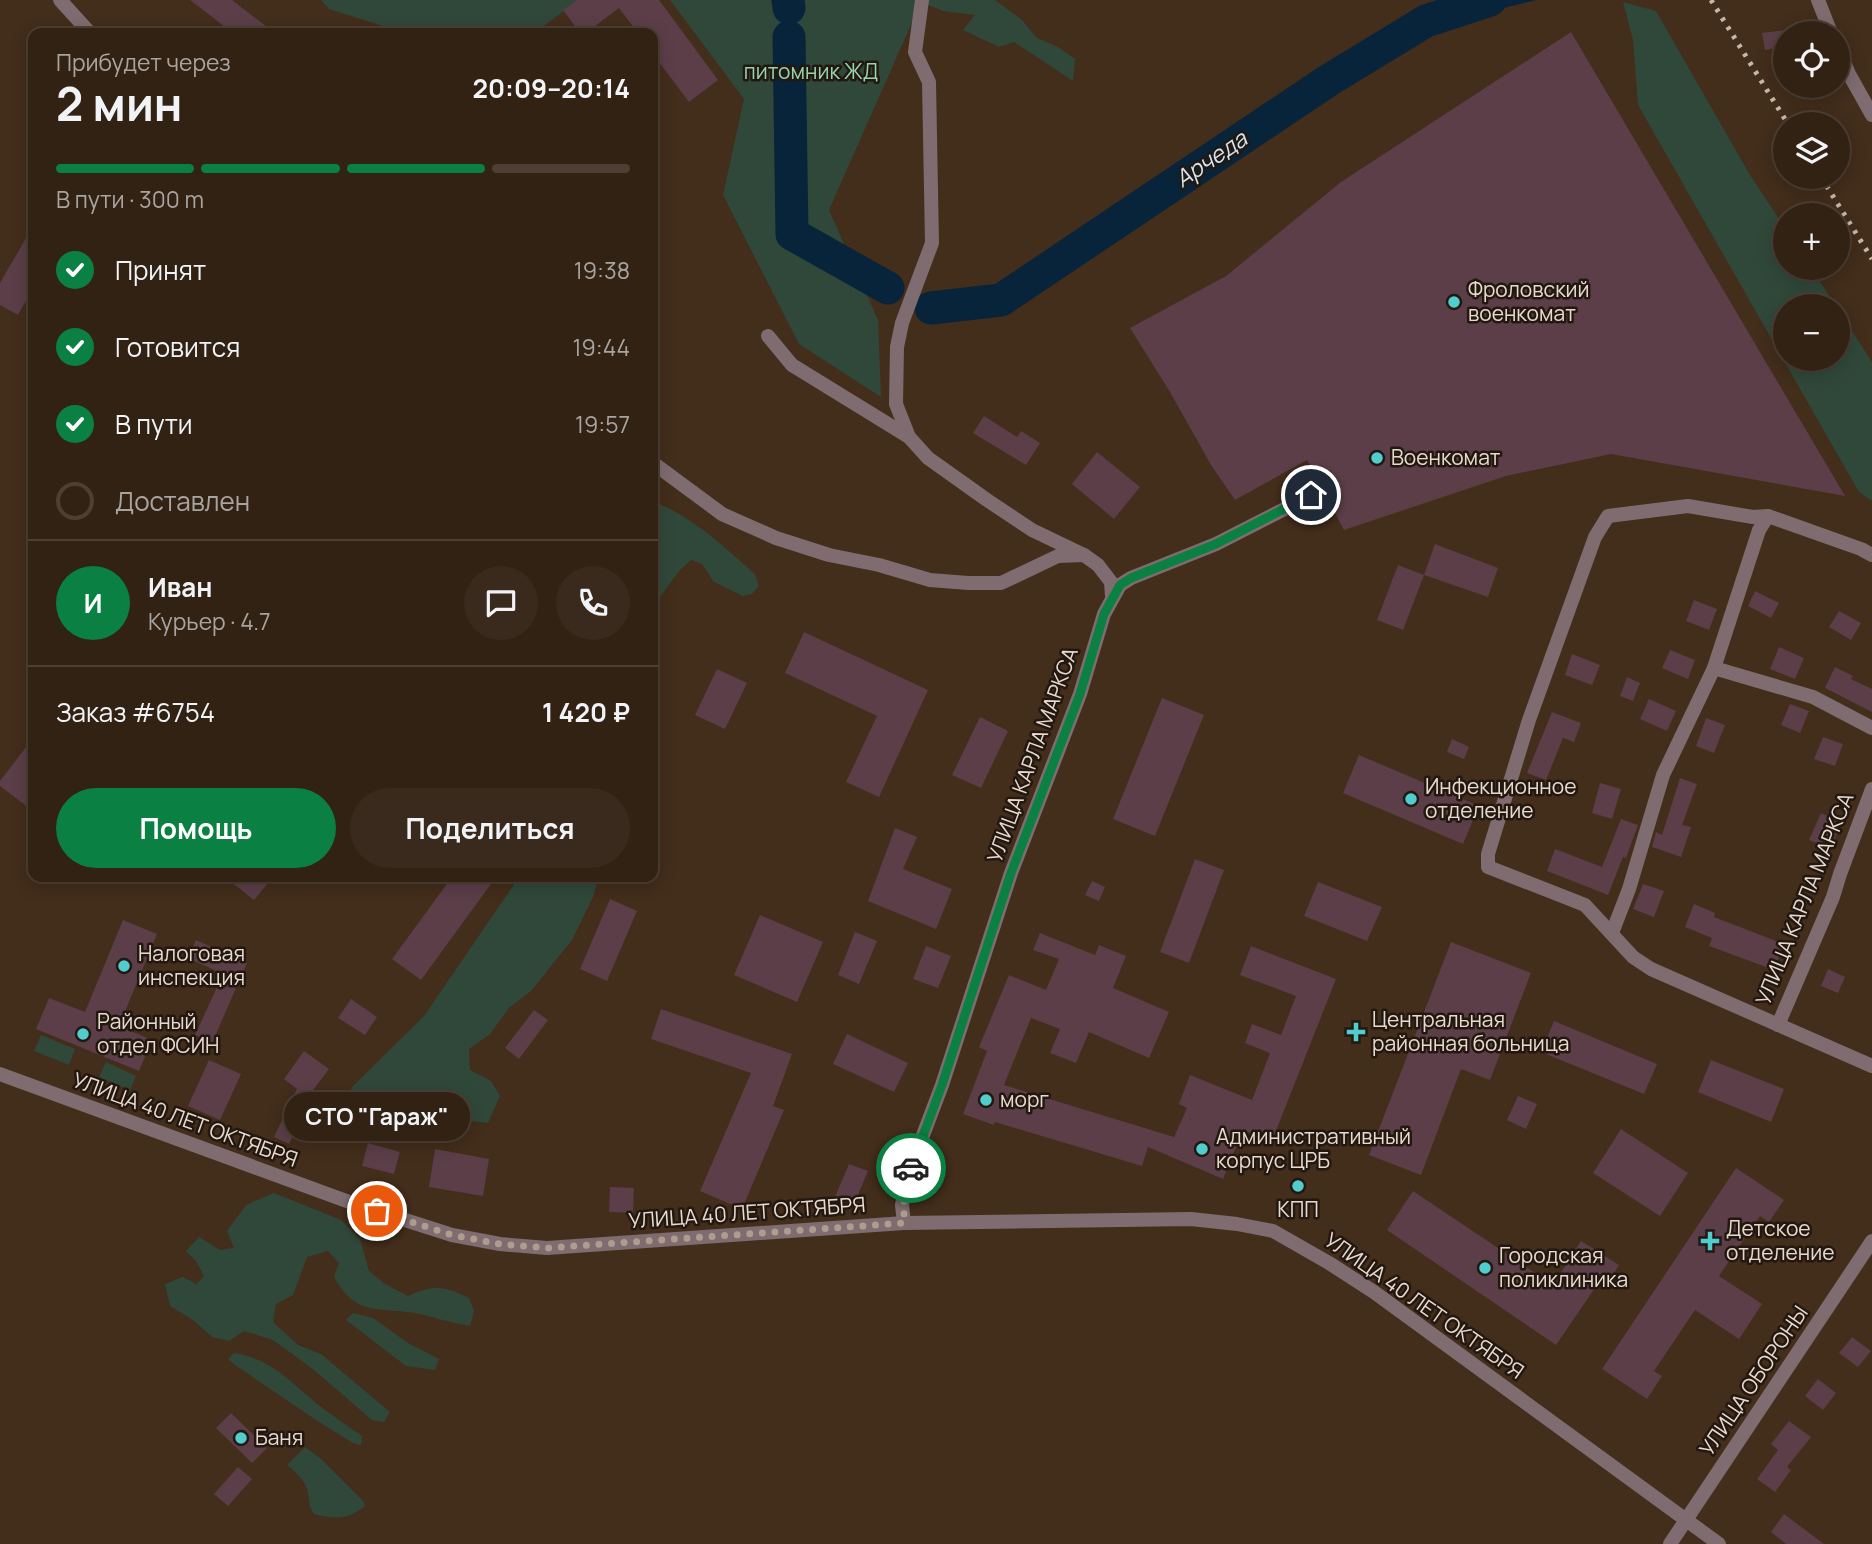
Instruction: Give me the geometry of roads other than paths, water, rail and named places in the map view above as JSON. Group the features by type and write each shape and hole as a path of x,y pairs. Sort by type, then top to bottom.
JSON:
{"street":[{"path":"60,0 85,28"},
{"path":"909,438 896,404 897,347 902,323 932,243 929,82 915,52 922,0"},
{"path":"1818,0 1826,21"},
{"path":"1850,76 1872,115"},
{"path":"768,336 792,365 909,438 928,458 986,500 1032,530 1084,555 1098,565 1111,582 1112,596"},
{"path":"658,467 722,514 776,538 829,555 880,565 930,580 1001,583 1058,556 1084,555"},
{"path":"1112,596 1120,585 1131,578 1216,544 1311,495"},
{"name":"УЛИЦА КАРЛА МАРКСА","path":"1872,555 1768,516 1753,517 1688,506 1608,516 1595,537 1530,720 1488,854 1488,866 1585,905 1633,957 1651,969 1872,1066"},
{"path":"1612,933 1629,889 1663,775 1714,668 1759,530 1768,516"},
{"name":"УЛИЦА КАРЛА МАРКСА","path":"904,1223 902,1206 909,1172 942,1085 1011,873 1080,694 1112,596"},
{"path":"1714,668 1813,697 1872,728"},
{"name":"УЛИЦА КАРЛА МАРКСА","path":"1778,1025 1833,897 1872,789"},
{"name":"УЛИЦА 40 ЛЕТ ОКТЯБРЯ","path":"0,1074 352,1203 452,1235 500,1244 547,1248 904,1223 1191,1219 1273,1231 1374,1292 1718,1544"},
{"name":"УЛИЦА ОБОРОНЫ","path":"1670,1544 1872,1241"}],"water":[{"path":"1449,0 1536,0 1387,37 1416,11"}],"waterway":[{"name":"Арчеда","path":"788,0 789,8"},
{"name":"Арчеда","path":"931,308 1001,300 1329,80 1426,21 1490,0"},
{"name":"Арчеда","path":"789,37 792,234 888,288"}],"railway":[{"path":"1711,0 1781,112"},
{"path":"1828,189 1872,259"}],"place":[{"name":"Фроловский военкомат","path":"1454,302"},
{"name":"Военкомат","path":"1377,458"},
{"name":"Инфекционное отделение","path":"1411,799"},
{"name":"Налоговая инспекция","path":"124,966"},
{"name":"Центральная районная больница","path":"1356,1032"},
{"name":"Районный отдел ФСИН","path":"83,1034"},
{"name":"морг","path":"986,1100"},
{"name":"Административный корпус ЦРБ","path":"1202,1149"},
{"name":"КПП","path":"1298,1186"},
{"name":"СТО \"Гараж\"","path":"377,1211"},
{"name":"Детское отделение","path":"1710,1241"},
{"name":"Городская поликлиника","path":"1485,1268"},
{"name":"Баня","path":"241,1438"}],"park label":[{"name":"питомник ЖД","path":"811,72"}]}
